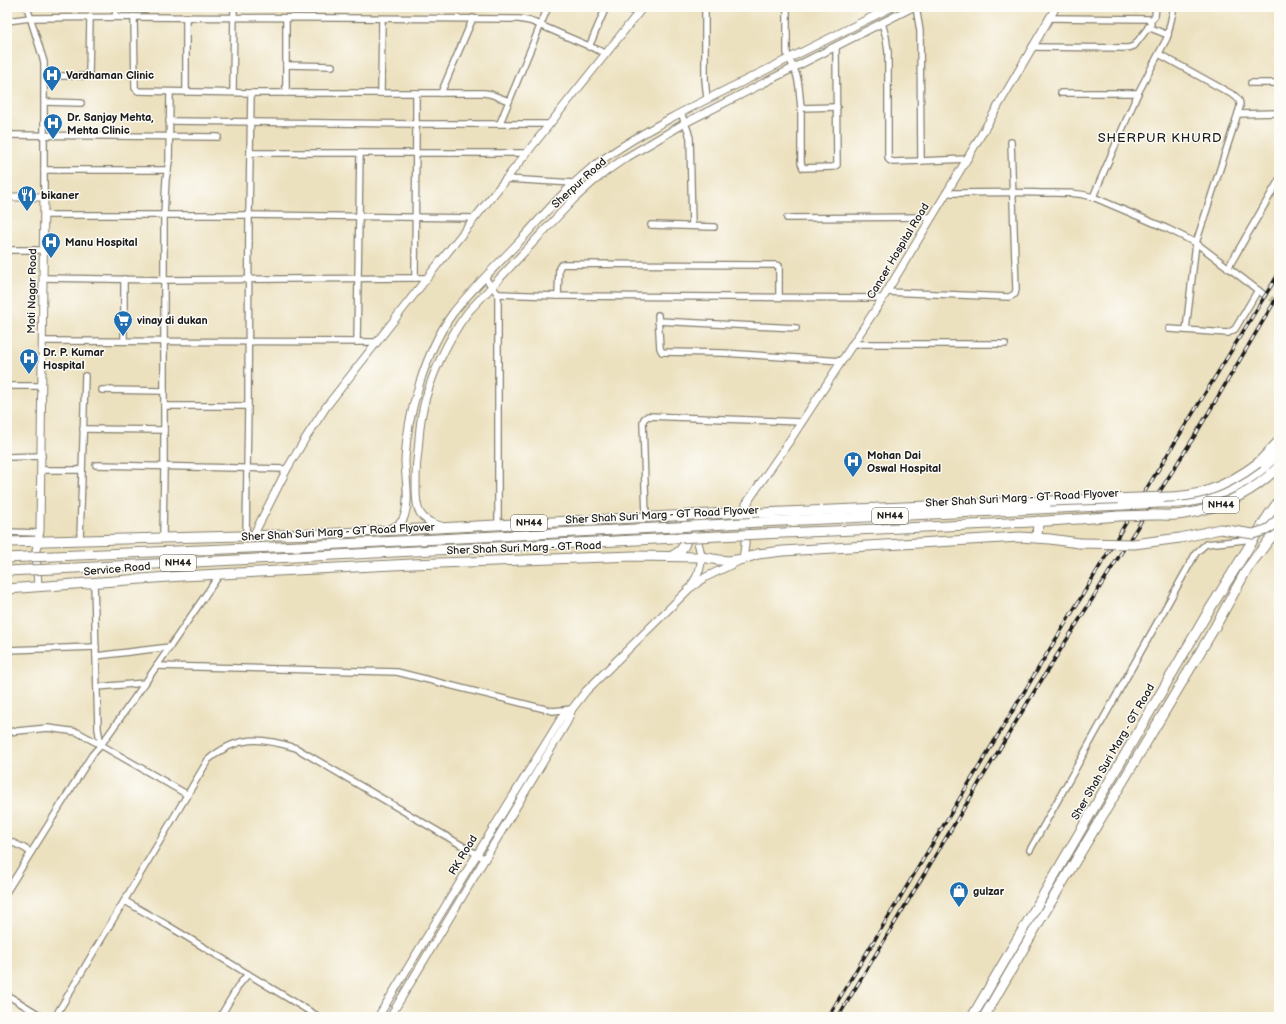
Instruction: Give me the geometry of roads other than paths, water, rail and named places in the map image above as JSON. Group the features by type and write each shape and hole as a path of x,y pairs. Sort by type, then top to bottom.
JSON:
{"main road":[{"path":"745,513 761,514 1030,506 1050,501 1193,495 1231,481 1260,466 1264,456 1279,441"},
{"name":"Sher Shah Suri Marg - GT Road Flyover","path":"7,558 293,546 675,527 1030,506 1123,505 1186,502 1220,493 1247,481 1260,466 1279,452"},
{"name":"Sher Shah Suri Marg - GT Road Flyover","path":"7,571 1118,516 1182,515 1224,504 1239,497 1269,477 1279,466"},
{"name":"Sher Shah Suri Marg - GT Road","path":"972,1017 1208,612 1279,501"},
{"name":"NH44","path":"250,536 745,513"},
{"path":"671,556 677,554 682,549 687,538 685,525 676,516"},
{"name":"Sher Shah Suri Marg - GT Road","path":"348,568 602,557 671,556 702,557 729,561 743,559 758,554 996,538 1037,538 1079,543 1125,545 1180,538 1214,530 1227,530 1253,534 1262,532 1271,527 1279,518"},
{"path":"1037,538 1038,521"},
{"name":"Sher Shah Suri Marg - GT Road","path":"984,1017 1215,627 1247,569 1279,527"},
{"path":"7,542 39,537 80,540 250,536"},
{"name":"Service Road","path":"7,589 220,574 348,568"}],"street":[{"path":"7,197 44,197 45,76 42,55 27,7"},
{"path":"115,7 116,17"},
{"path":"233,92 234,7"},
{"path":"500,124 548,7"},
{"path":"589,47 606,7"},
{"path":"624,7 638,13"},
{"path":"250,536 287,469 326,407 605,53 643,7"},
{"path":"705,7 705,79 707,99"},
{"path":"787,7 787,53 794,68 799,87 801,108 801,163 802,166 806,168 833,167 837,165 836,48"},
{"name":"Sherpur Road","path":"386,530 397,526 402,521 405,514 407,502 405,461 413,405 420,382 441,332 461,304 574,183 614,152 681,113 892,7"},
{"path":"915,7 920,32 921,161"},
{"name":"Sherpur Road","path":"445,527 428,522 418,511 416,503 416,472 422,413 438,366 458,325 468,312 574,200 608,170 624,159 721,105 915,7"},
{"name":"Cancer Hospital Road","path":"749,500 802,422 884,295 967,159 1048,18 1056,7"},
{"path":"1032,47 1128,48 1134,46 1151,24 1150,21 1155,16 1156,7"},
{"path":"1093,197 1138,93 1168,35 1174,7"},
{"path":"45,76 89,76 90,17"},
{"path":"7,21 30,18 90,17 519,19 530,21 605,53"},
{"path":"134,17 135,88 138,91 251,93 484,93 509,101"},
{"path":"186,18 186,92"},
{"path":"286,18 286,93"},
{"path":"441,93 473,18"},
{"path":"1048,18 1148,19 1150,21"},
{"path":"381,93 382,19"},
{"path":"882,23 888,52 888,160 893,162 967,159"},
{"path":"1148,27 1168,35"},
{"path":"1159,54 1239,99 1240,103 1238,114 1196,243 1186,330"},
{"path":"286,65 332,66"},
{"path":"1251,83 1279,83"},
{"path":"163,538 164,215 166,179 170,162 170,92"},
{"path":"250,536 247,468 251,93"},
{"path":"414,278 416,217 416,93"},
{"path":"1061,93 1138,93"},
{"path":"716,95 721,105"},
{"path":"45,102 81,103"},
{"path":"801,108 837,107"},
{"path":"681,113 688,130 690,147 692,226"},
{"path":"1238,114 1279,113"},
{"path":"170,121 550,124"},
{"path":"7,135 218,137"},
{"path":"498,294 558,296 779,297 884,295 1009,297 1015,294 1016,289 1011,142"},
{"path":"250,153 526,153"},
{"path":"357,342 360,153"},
{"path":"44,170 168,170"},
{"path":"506,179 574,183"},
{"path":"1228,268 1279,180"},
{"path":"566,192 574,200"},
{"path":"946,193 1013,192 1082,194 1093,197 1168,229 1196,243 1260,292 1235,329 1232,331 1169,329"},
{"name":"Moti Nagar Road","path":"38,587 36,550 39,537 42,470 44,197"},
{"path":"44,215 249,215 475,218"},
{"path":"787,218 932,217"},
{"path":"651,225 714,227"},
{"path":"7,250 44,250"},
{"path":"558,296 559,268 563,264 776,265 779,266 779,297"},
{"path":"43,278 248,280 427,278"},
{"path":"485,278 498,294 498,524"},
{"path":"124,279 124,341"},
{"path":"658,315 660,348 662,352 723,353 842,361"},
{"path":"658,321 796,328"},
{"path":"43,341 376,342"},
{"path":"852,344 1005,344"},
{"path":"80,540 85,376"},
{"path":"7,386 42,386"},
{"path":"102,390 164,391"},
{"path":"164,406 248,406"},
{"path":"646,517 643,422 648,416 802,422"},
{"path":"83,430 164,430"},
{"path":"7,457 42,456"},
{"path":"405,461 417,460"},
{"path":"96,465 287,469"},
{"path":"42,470 82,470"},
{"path":"730,513 741,508 749,500"},
{"path":"690,588 706,577 743,559 745,545 745,513 749,500"},
{"path":"690,588 699,573 702,557 695,528 700,519 709,514"},
{"path":"7,532 39,537"},
{"path":"1030,850 1196,553 1206,544 1254,539"},
{"path":"7,891 92,755 101,745 145,683 220,574"},
{"path":"94,583 98,730 101,745"},
{"name":"RK Road","path":"378,1017 562,717 572,709 586,691 690,588"},
{"path":"7,650 96,647"},
{"path":"96,656 170,647"},
{"path":"157,666 397,672 553,711 572,709"},
{"path":"97,687 145,683"},
{"name":"RK Road","path":"390,1017 567,722 572,709"},
{"path":"7,732 48,728 77,732 188,795"},
{"path":"55,1017 208,760 218,752 235,743 249,740 262,740 296,748 485,859"},
{"path":"7,840 30,852"},
{"path":"125,900 319,1017"},
{"path":"220,1017 239,985 248,974"},
{"path":"7,995 43,1017"}],"tunnel":[{"path":"1263,294 1277,302"}],"railway":[{"path":"828,1017 1147,488 1279,273"},
{"path":"838,1017 1034,692 1197,432 1279,294"}],"place":[{"name":"Vardhaman Clinic","path":"52,92"},
{"name":"Dr. Sanjay Mehta, Mehta Clinic","path":"53,140"},
{"name":"bikaner","path":"27,212"},
{"name":"Manu Hospital","path":"51,259"},
{"name":"vinay di dukan","path":"123,337"},
{"name":"Dr. P. Kumar Hospital","path":"29,375"},
{"name":"Mohan Dai Oswal Hospital","path":"853,478"},
{"name":"gulzar","path":"959,908"}],"district":[{"name":"SHERPUR KHURD","path":"1160,138"}]}
